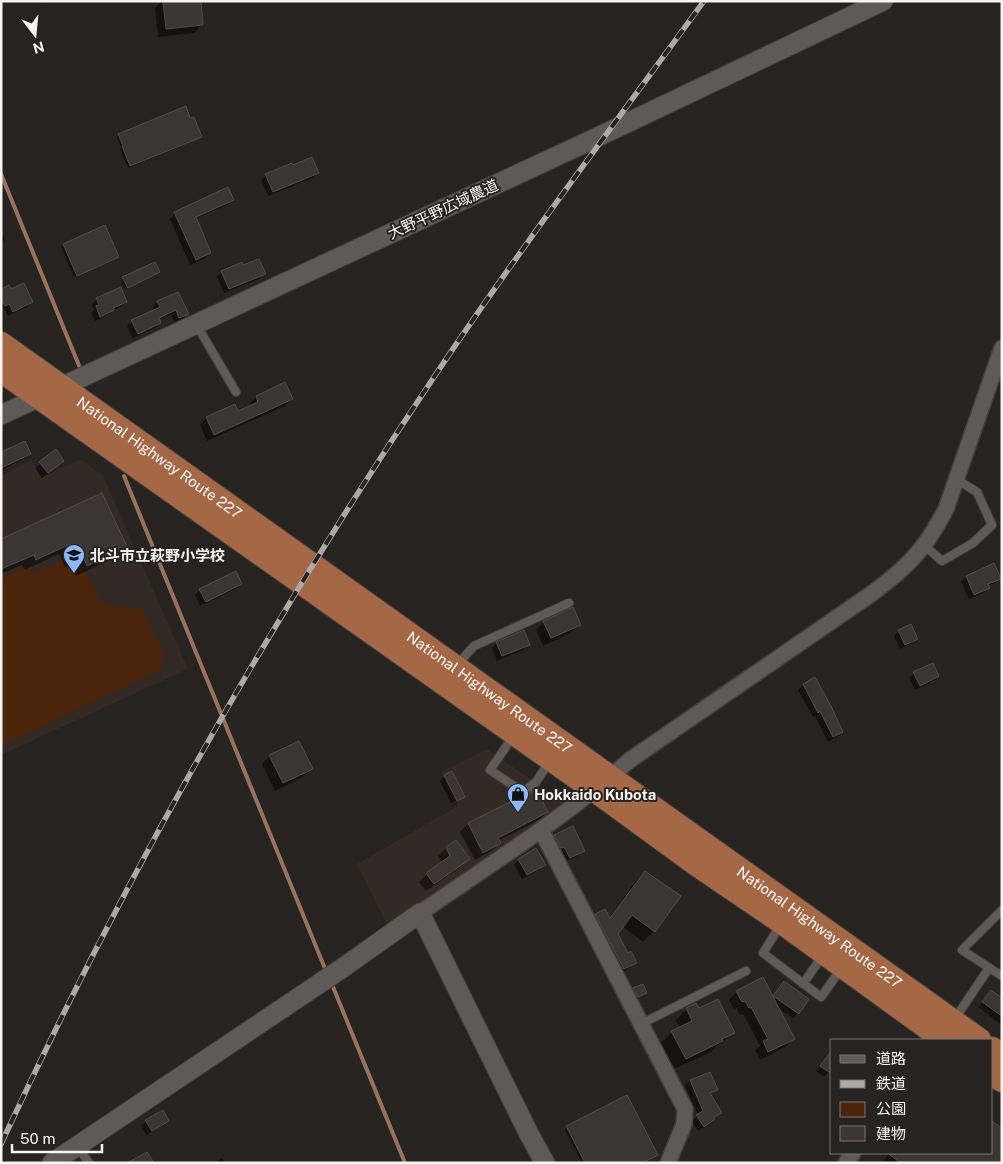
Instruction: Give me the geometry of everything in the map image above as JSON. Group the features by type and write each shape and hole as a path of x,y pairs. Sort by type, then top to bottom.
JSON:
{"highway":[{"name":"National Highway Route 227","path":"1,344 62,387 449,675 876,978 945,1035 972,1039"},
{"name":"National Highway Route 227","path":"1,370 449,675 516,734 551,759 602,784 698,866 782,922 834,960 876,978"}],"street":[{"name":"大野平野広域農道","path":"1,415 595,138 883,1"},
{"path":"52,1163 340,969 541,830 602,784 630,760 874,592 906,566 924,545 946,509 1002,348"},
{"path":"541,830 685,1109 684,1124 668,1163"},
{"path":"420,913 545,1163"}],"lane":[{"path":"196,324 236,392"},
{"path":"924,545 942,561 973,543 992,525 977,492 956,479"},
{"path":"449,675 474,646 569,603"},
{"path":"516,734 490,770 523,792 536,782 551,759"},
{"path":"1002,910 962,950 1002,976"},
{"path":"782,922 763,953 821,997 834,960"},
{"path":"803,984 834,960"},
{"path":"945,1035 989,968"},
{"path":"641,1024 746,971"},
{"path":"77,1146 89,1163"}],"shaded area":[{"name":"北斗市立萩野小学校","path":"80,459 103,476 188,669 1,755 1,476 31,460 41,478"},
{"path":"487,749 565,803 387,925 357,864 458,806 441,772"}],"green space":[{"path":"67,559 75,574 84,569 103,604 142,609 163,652 162,669 1,746 1,579 30,566 33,574"}],"building":[{"path":"163,1 201,1 203,25 166,29"},
{"path":"186,106 190,118 194,117 202,137 130,166 118,134"},
{"path":"312,157 319,173 273,192 265,174"},
{"path":"228,187 234,200 196,217 211,253 196,260 174,212"},
{"path":"105,225 119,257 77,276 63,244"},
{"path":"259,259 266,274 229,289 221,271 242,262 243,265"},
{"path":"155,262 160,272 128,288 122,277"},
{"path":"24,283 33,302 13,312 9,304 5,306 1,299 1,289 9,285 11,289"},
{"path":"121,287 127,302 113,308 114,310 100,317 96,306 99,305 96,298"},
{"path":"178,292 189,314 179,318 176,310 159,318 161,323 138,334 131,320 160,307 157,301"},
{"path":"285,382 293,399 214,435 206,417 235,404 238,411 258,402 256,396"},
{"path":"25,441 31,454 1,468 1,452"},
{"path":"56,449 64,461 48,473 39,462"},
{"path":"102,493 127,547 87,566 82,554 76,557 70,544 36,560 34,555 1,569 1,539"},
{"path":"994,563 1001,579 988,584 990,588 974,595 966,576"},
{"path":"236,571 242,584 206,602 199,589"},
{"path":"573,607 581,625 551,638 543,621"},
{"path":"911,624 918,639 905,645 898,630"},
{"path":"524,630 530,645 502,656 496,642"},
{"path":"933,663 939,676 920,686 913,672"},
{"path":"815,677 843,732 833,737 803,684"},
{"path":"299,741 313,769 283,783 269,755"},
{"path":"452,771 465,797 457,801 444,775"},
{"name":"Hokkaido Kubota","path":"536,789 548,812 498,838 501,843 483,853 468,823 520,797 526,797"},
{"path":"573,826 585,851 570,858 564,847 561,848 554,835"},
{"path":"456,840 470,859 434,884 426,873 450,856 446,847"},
{"path":"536,848 546,865 527,875 518,859"},
{"path":"645,871 681,896 655,932 632,915 618,934 628,953 631,951 637,963 624,969 595,914 605,909 610,918"},
{"path":"763,977 795,1039 768,1052 763,1041 768,1039 751,1007 749,1008 745,1001 742,1002 736,991"},
{"path":"784,981 809,999 799,1014 773,996"},
{"path":"643,984 647,993 638,997 633,988"},
{"path":"991,990 1002,998 1002,1016 982,1002"},
{"path":"718,999 735,1033 686,1059 671,1031 692,1021 686,1008 696,1003 699,1008"},
{"path":"830,1053 830,1073 820,1066"},
{"path":"710,1072 718,1090 710,1093 722,1113 714,1117 715,1119 704,1127 696,1115 703,1111 690,1080"},
{"path":"627,1095 658,1155 642,1163 585,1163 566,1126"},
{"path":"163,1110 169,1121 152,1131 145,1120"},
{"path":"993,1122 1002,1128 1002,1163 901,1163 888,1154 993,1154"},
{"path":"147,1152 154,1163 127,1163"}],"waterway":[{"path":"1,174 80,368"},
{"path":"124,476 326,971"},
{"path":"331,982 405,1163"}],"railway":[{"path":"1,1144 98,945 150,847 203,750 316,560 375,466 468,327 534,233 704,1"}],"place":[{"name":"北斗市立萩野小学校","path":"74,574"},
{"name":"Hokkaido Kubota","path":"518,813"}]}
